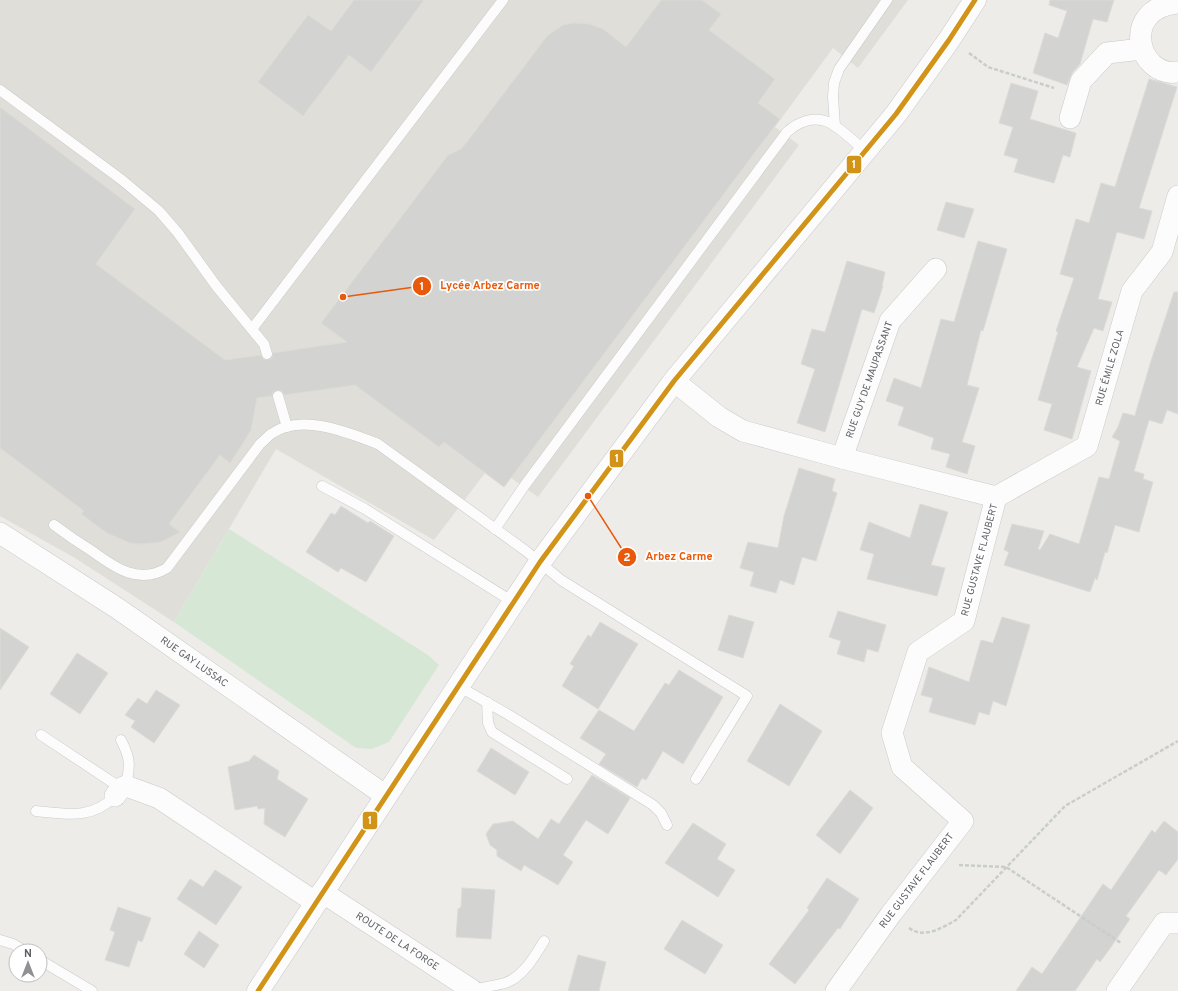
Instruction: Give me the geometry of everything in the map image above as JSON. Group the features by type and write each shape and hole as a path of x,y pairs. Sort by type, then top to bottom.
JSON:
{"main road":[{"path":"258,991 318,897 540,562 674,381 896,114 949,40 975,0"}],"street":[{"path":"1178,3 1167,4 1156,9 1148,16 1142,27 1140,38 1142,49 1147,59 1164,71 1178,72"},
{"path":"1070,118 1081,81 1107,53 1142,49"},
{"name":"RUE ÉMILE ZOLA","path":"996,497 1087,446 1132,291 1162,252 1178,196"},
{"name":"RUE GUY DE MAUPASSANT","path":"842,458 890,321 936,269"},
{"name":"RUE GUSTAVE FLAUBERT","path":"674,381 719,417 743,431 996,497 964,621 918,652 892,733 902,767 963,821 891,914 836,991"},
{"name":"RUE GAY LUSSAC","path":"0,533 117,608 386,796"},
{"name":"ROUTE DE LA FORGE","path":"121,790 159,798 472,991"},
{"path":"1120,990 1164,923 1178,923"}],"lane":[{"path":"252,329 503,0"},
{"path":"835,126 833,97 834,83 839,70 887,0"},
{"path":"0,90 122,180 159,211 178,233 216,287 264,344 267,354"},
{"path":"495,530 530,479 787,132 794,126 810,120 828,122 865,151"},
{"path":"278,396 287,427"},
{"path":"54,525 112,566 124,572 140,575 158,574 167,568 260,444 272,434 287,427 300,424 336,430 378,444 540,562 561,580 747,696 696,779"},
{"path":"322,486 365,509 513,602"},
{"path":"458,686 487,702 653,805 661,813 667,825"},
{"path":"487,702 488,724 492,732 567,778"},
{"path":"41,735 121,790"},
{"path":"36,811 81,814 97,810 107,804 121,790 130,762 128,752 121,740"},
{"path":"0,940 10,943"},
{"path":"472,991 506,983 518,976 531,961 544,941"},
{"path":"48,965 92,991"}],"path":[{"path":"949,40 988,66 1076,95"},
{"path":"891,914 915,932 924,933 939,929 956,920 1066,806 1178,741"},
{"path":"931,863 1006,867 1141,956"}],"shaded area":[{"path":"0,0 908,0 858,68 833,48 775,127 799,145 538,497 511,478 504,487 485,473 434,540 276,449 174,622 75,558 0,516"}],"green space":[{"path":"229,529 428,655 439,665 389,742 372,749 356,748 174,622"}],"building":[{"path":"354,0 424,0 371,72 349,55 303,116 258,82 308,15 331,31"},
{"path":"661,0 702,0 721,14 709,30 775,79 758,103 780,119 504,487 444,442 439,447 355,385 284,395 282,391 277,390 273,392 272,396 257,398 251,430 230,463 220,455 169,524 180,532 161,542 141,544 130,543 107,533 81,514 84,511 0,448 0,107 135,209 96,264 225,360 261,355 263,359 268,360 272,358 273,353 347,342 321,323 448,155 461,149 467,142 547,36 563,25 574,23 589,24 603,29 626,47"},
{"path":"1050,0 1114,0 1107,22 1093,19 1080,64 1072,73 1067,85 1033,73 1045,33 1058,38 1067,11 1049,5"},
{"path":"1149,79 1177,87 1139,208 1152,211 1144,239 1117,232 1098,299 1112,302 1103,331 1094,328 1077,367 1091,371 1072,439 1044,430 1052,404 1038,400 1058,332 1056,331 1074,278 1060,274 1076,219 1089,223 1101,183 1115,187"},
{"path":"1011,83 1038,91 1030,119 1076,133 1070,157 1063,155 1054,183 1014,172 1018,159 1004,155 1013,127 999,123"},
{"path":"946,202 974,209 964,238 937,230"},
{"path":"978,241 1007,249 983,331 981,330 967,385 979,388 962,442 975,446 967,474 946,467 950,454 931,449 934,438 898,425 904,407 886,401 894,378 921,388 941,319 954,322"},
{"path":"847,261 885,272 883,286 874,313 862,309 825,432 797,423 815,369 801,364 812,329 825,332"},
{"path":"1174,292 1178,292 1178,414 1167,410 1162,424 1149,420 1134,471 1144,474 1143,479 1153,482 1139,532 1115,525 1097,580 1095,578 1090,592 1004,565 1009,552 1004,550 1012,524 1044,531 1038,549 1040,550 1050,534 1079,544 1099,477 1109,479 1120,441 1112,437 1118,427 1123,413 1136,416 1135,415 1151,361"},
{"path":"799,468 835,479 832,491 837,493 816,561 802,557 794,585 780,580 776,593 750,586 754,572 740,568 748,542 778,548 784,516"},
{"path":"920,504 948,512 931,565 945,568 937,596 867,579 874,554 860,550 869,522 910,538"},
{"path":"341,506 368,523 370,521 394,536 366,582 341,568 338,572 306,552 331,513 335,515"},
{"path":"838,611 886,625 878,652 867,649 864,662 837,654 841,641 829,637"},
{"path":"729,615 754,622 743,658 718,650"},
{"path":"1002,617 1030,625 1006,706 993,701 989,715 979,712 975,725 929,712 933,698 921,695 929,667 969,682 981,640 993,643"},
{"path":"600,622 638,644 598,709 562,686 574,666 570,664 588,635 591,637"},
{"path":"0,628 29,647 0,690"},
{"path":"77,653 108,673 80,714 50,694"},
{"path":"679,670 723,697 683,764 663,751 646,780 642,778 637,787 599,764 606,754 580,738 599,710 634,731 665,683 669,685"},
{"path":"156,690 180,705 154,743 131,727 135,721 125,715 138,698 147,704"},
{"path":"780,704 822,731 789,786 747,761"},
{"path":"491,748 529,772 515,795 477,771"},
{"path":"254,755 279,771 277,779 308,799 285,837 264,824 265,808 258,809 257,806 235,810 228,767 249,761"},
{"path":"592,775 630,798 608,834 586,820 563,855 573,862 558,885 524,865 521,871 497,856 497,850 490,845 486,834 493,824 513,821 538,839 551,819 559,824"},
{"path":"850,790 873,808 840,854 816,835"},
{"path":"1164,821 1178,832 1178,859 1166,875 1159,870 1126,916 1130,919 1111,947 1100,962 1097,959 1075,991 1016,991 1032,967 1042,974 1103,884 1111,890 1152,830 1155,833"},
{"path":"693,823 726,844 717,859 735,870 718,897 665,863"},
{"path":"215,870 242,887 216,925 177,899 190,879 203,887"},
{"path":"827,878 859,899 840,929 838,928 795,984 769,964 809,910 807,908"},
{"path":"462,888 495,890 491,939 456,937 458,909 461,907"},
{"path":"118,907 151,918 142,942 138,940 129,967 105,960 115,932 110,930"},
{"path":"682,920 723,945 705,974 664,949"},
{"path":"199,931 219,945 204,968 184,954"},
{"path":"578,955 606,962 599,991 568,991"}],"transit line":[{"name":"1","path":"258,991 540,562 674,381 896,114 949,40 975,0"}],"place":[{"name":"Lycée Arbez Carme","path":"343,297"},
{"name":"Arbez Carme","path":"588,496"}]}
